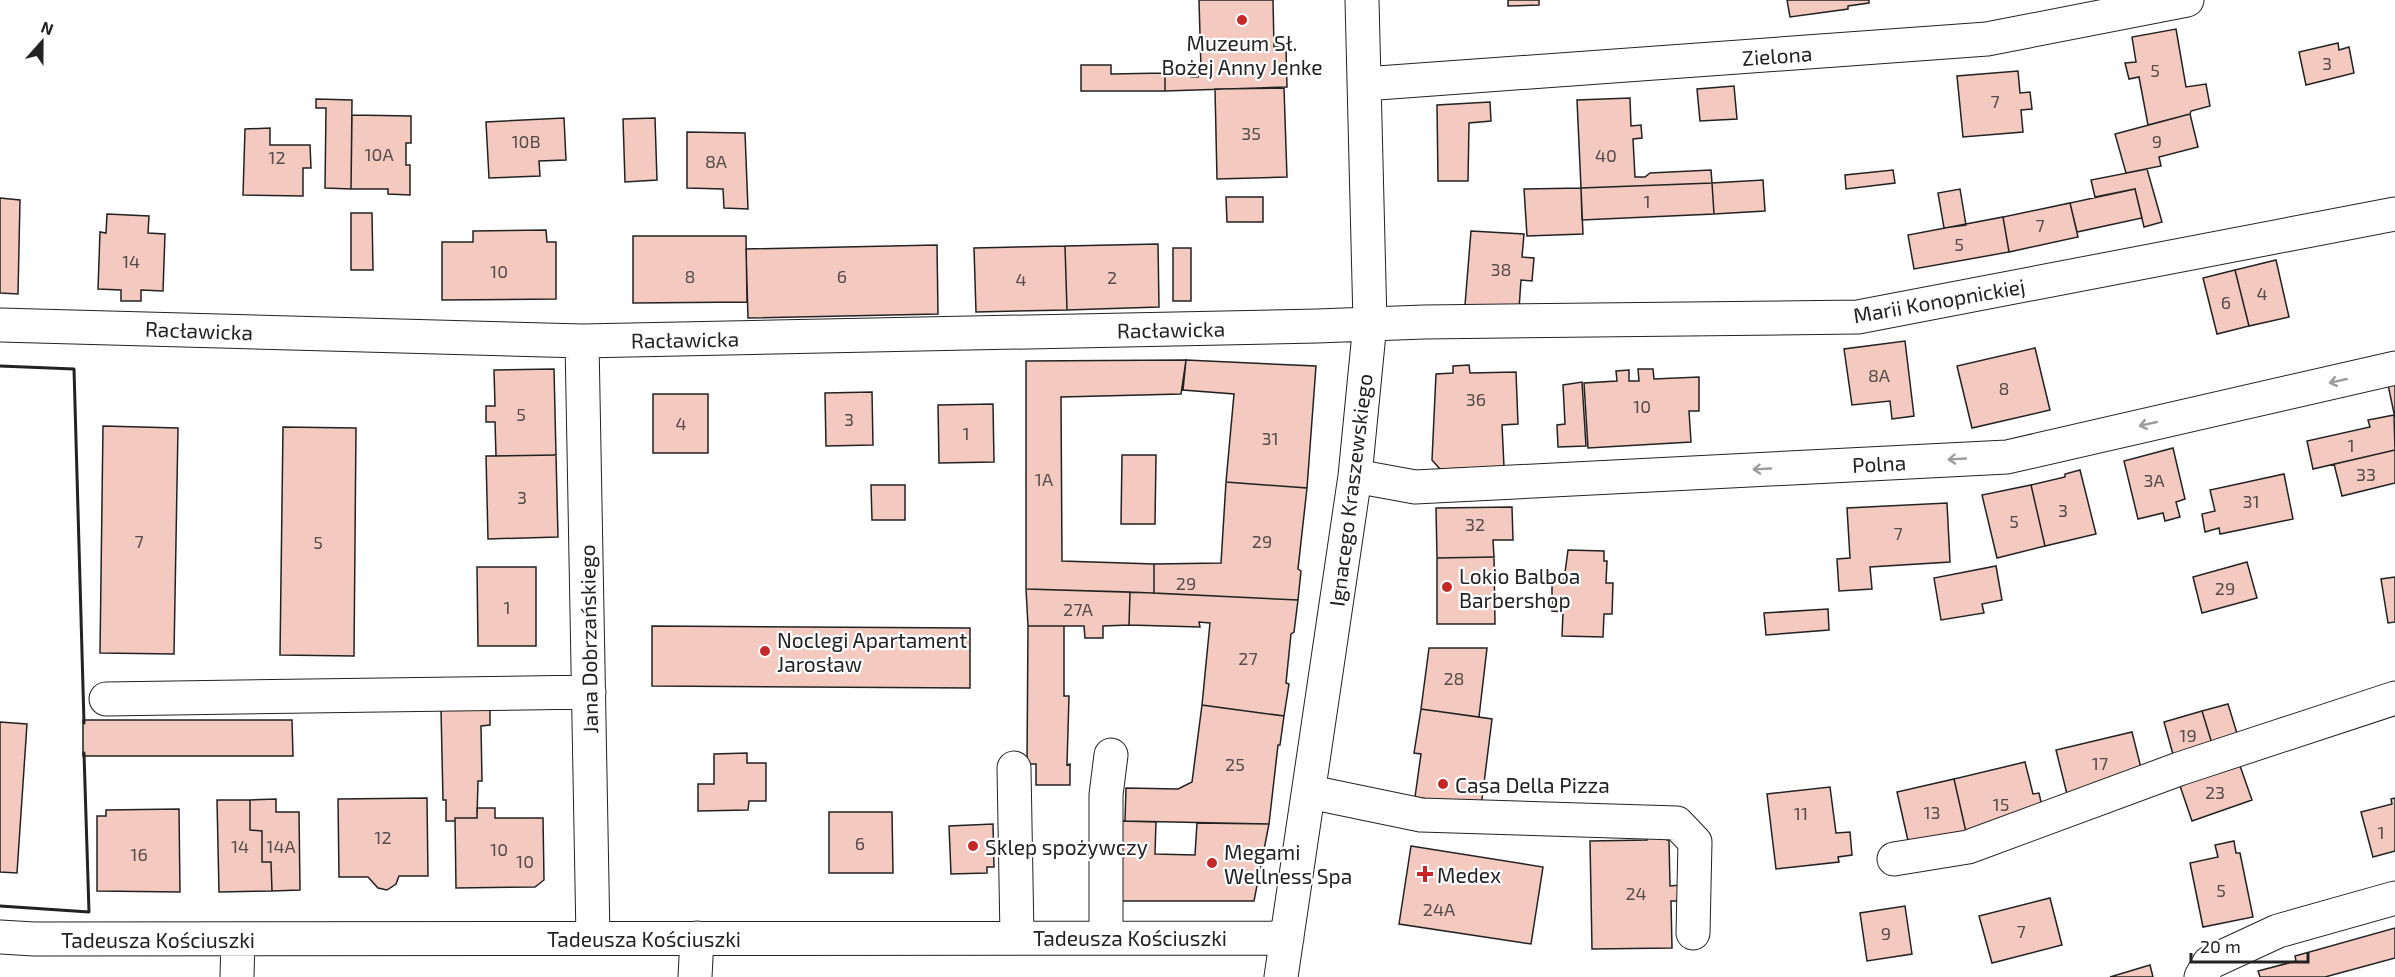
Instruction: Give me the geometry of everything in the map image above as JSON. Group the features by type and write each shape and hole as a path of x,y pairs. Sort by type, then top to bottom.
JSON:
{"street":[{"name":"Ignacego Kraszewskiego","path":"1281,977 1355,476 1370,323 1362,0"},
{"name":"Zielona","path":"1364,84 1987,39 2187,0"},
{"name":"Marii Konopnickiej","path":"1370,323 1858,317 2395,214"},
{"name":"Racławicka","path":"0,325 582,341 1370,323"},
{"name":"Jana Dobrzańskiego","path":"582,341 593,938"},
{"name":"Polna","path":"1355,476 1415,487 2007,457 2395,368"},
{"path":"106,699 589,692"},
{"path":"1894,859 1968,847 2179,769 2395,698"},
{"path":"1106,937 1106,795 1111,756"},
{"path":"1014,768 1017,937"},
{"path":"1310,792 1421,815 1677,823 1695,842 1693,933"},
{"path":"2201,977 2209,963 2278,931 2395,898"},
{"name":"Tadeusza Kościuszki","path":"0,937 238,939 1287,938"},
{"path":"695,977 697,938"},
{"path":"237,977 238,939"}],"building":[{"path":"1199,0 1273,0 1274,47 1286,47 1287,87 1165,91 1165,73 1187,73 1191,77 1198,77 1201,70"},
{"path":"1508,0 1539,0 1539,5 1508,6"},
{"path":"1787,0 1869,0 1869,3 1848,6 1848,9 1790,17"},
{"path":"2176,29 2186,87 2206,84 2210,106 2148,125 2139,77 2129,79 2125,63 2136,62 2132,37"},
{"path":"2338,43 2339,50 2349,47 2354,73 2306,85 2299,52"},
{"path":"1081,65 1111,65 1111,74 1165,73 1165,91 1081,91"},
{"path":"2018,71 2020,93 2030,92 2032,109 2021,110 2023,132 1963,137 1957,76"},
{"path":"1734,86 1737,119 1700,121 1697,89"},
{"path":"1284,88 1287,177 1217,179 1215,89"},
{"path":"1630,98 1631,126 1641,125 1642,138 1633,139 1635,177 1645,177 1650,173 1711,170 1712,183 1581,188 1577,100"},
{"path":"316,99 352,100 351,189 325,188 326,108 316,108"},
{"path":"1490,102 1491,121 1469,123 1468,181 1438,181 1437,105"},
{"path":"2190,114 2198,147 2159,157 2161,166 2126,173 2115,134"},
{"path":"352,115 411,116 411,143 406,143 406,165 410,165 410,195 388,194 388,189 351,189"},
{"path":"564,118 566,160 539,161 540,176 489,178 486,122"},
{"path":"655,118 657,180 625,182 623,119"},
{"path":"270,128 270,145 310,145 311,168 303,168 303,196 243,195 245,129"},
{"path":"687,132 745,133 748,209 724,208 723,189 687,188"},
{"path":"2147,169 2162,222 2144,227 2135,189 2095,197 2091,180"},
{"path":"1893,170 1895,183 1846,189 1845,175"},
{"path":"1763,180 1765,211 1714,214 1712,183"},
{"path":"1712,183 1714,214 1582,220 1581,188"},
{"path":"1581,188 1583,234 1527,236 1524,189"},
{"path":"1960,189 1966,225 1944,228 1938,193"},
{"path":"2135,189 2142,218 2077,232 2070,203"},
{"path":"1226,197 1263,197 1263,222 1227,222"},
{"path":"0,198 20,200 18,294 0,293"},
{"path":"2070,203 2078,237 2009,252 2003,217"},
{"path":"351,213 372,213 373,270 351,270"},
{"path":"107,214 149,216 148,233 165,234 163,291 141,290 141,301 121,301 121,290 98,289 100,232 106,233"},
{"path":"2003,217 2009,252 1914,269 1908,235"},
{"path":"546,230 547,242 556,242 556,299 442,300 442,242 473,242 473,231"},
{"path":"1471,231 1524,234 1522,257 1534,258 1532,281 1521,280 1519,309 1465,305"},
{"path":"633,236 746,236 747,302 633,303"},
{"path":"1158,244 1159,307 1067,310 1065,246"},
{"path":"937,245 938,314 748,318 746,249"},
{"path":"1065,246 1067,310 976,312 974,248"},
{"path":"1173,248 1191,248 1191,301 1173,301"},
{"path":"2276,260 2289,317 2249,326 2235,270"},
{"path":"2235,270 2249,326 2217,334 2203,278"},
{"path":"1905,341 1914,416 1892,419 1890,401 1852,405 1844,349"},
{"path":"2035,348 2050,410 1972,428 1957,366"},
{"path":"1186,360 1181,394 1061,397 1062,561 1154,564 1154,593 1026,589 1026,361"},
{"path":"1186,360 1316,366 1307,488 1226,482 1234,394 1183,390"},
{"path":"1469,365 1470,373 1516,372 1518,424 1502,425 1504,467 1440,469 1432,460 1436,374 1453,373 1453,366"},
{"path":"554,369 556,455 496,456 495,422 486,422 486,406 495,406 494,370"},
{"path":"1638,369 1653,369 1654,379 1699,377 1699,411 1689,411 1691,442 1588,448 1584,383 1617,381 1616,371 1629,370 1629,381 1639,381"},
{"path":"2395,379 2395,418 2387,380"},
{"path":"1582,382 1586,446 1558,447 1557,425 1565,424 1563,385"},
{"path":"872,392 873,445 826,446 825,393"},
{"path":"653,394 708,394 708,453 653,453"},
{"path":"993,404 994,462 939,463 938,405"},
{"path":"2394,415 2395,450 2313,469 2307,441 2370,427 2368,420"},
{"path":"103,426 178,428 174,654 100,653"},
{"path":"283,427 356,428 354,656 280,655"},
{"path":"2173,448 2185,499 2176,502 2180,517 2165,521 2163,513 2138,519 2124,461"},
{"path":"2395,450 2395,483 2342,496 2334,464"},
{"path":"556,455 558,537 488,539 486,456"},
{"path":"1122,455 1156,455 1155,524 1121,524"},
{"path":"2080,470 2096,534 2045,546 2031,485 2065,477 2065,474"},
{"path":"2284,474 2293,519 2220,534 2219,528 2205,532 2202,514 2215,511 2210,490"},
{"path":"1226,482 1307,488 1298,569 1301,571 1298,600 1154,593 1154,564 1221,563"},
{"path":"871,485 905,485 905,520 872,520"},
{"path":"2031,485 2045,546 1997,558 1982,495"},
{"path":"1947,503 1950,562 1870,567 1872,589 1839,591 1837,559 1850,558 1847,508"},
{"path":"1512,507 1513,540 1493,540 1494,557 1437,558 1436,508"},
{"path":"1568,550 1604,551 1604,561 1607,561 1606,583 1613,583 1612,614 1604,614 1603,637 1562,636 1563,612 1552,611 1552,580 1564,580"},
{"path":"1494,557 1495,624 1437,624 1437,558"},
{"path":"2247,562 2257,598 2202,613 2193,577"},
{"path":"1996,566 2002,600 1982,604 1984,613 1941,620 1934,578"},
{"path":"477,567 536,567 536,646 478,646"},
{"path":"2395,577 2395,622 2388,623 2381,579"},
{"path":"1026,589 1130,592 1129,625 1103,626 1103,638 1085,638 1084,626 1028,626"},
{"path":"1130,592 1298,600 1294,632 1291,634 1286,683 1289,684 1284,716 1202,705 1210,623 1199,622 1200,627 1129,625"},
{"path":"1828,609 1829,630 1766,635 1764,613"},
{"path":"652,626 970,628 970,688 652,686"},
{"path":"1028,626 1064,626 1064,696 1069,696 1067,765 1070,764 1070,785 1036,785 1036,764 1027,764"},
{"path":"1429,648 1487,648 1479,717 1421,709"},
{"path":"2228,704 2239,740 2213,747 2202,711"},
{"path":"1202,705 1284,716 1280,745 1278,745 1269,824 1125,821 1126,788 1178,789 1192,782"},
{"path":"490,708 490,725 481,726 482,781 478,781 477,818 455,818 455,821 446,821 446,800 443,800 441,709"},
{"path":"1421,709 1492,719 1481,807 1415,797 1421,754 1414,753"},
{"path":"2202,711 2213,747 2174,758 2164,722"},
{"path":"83,720 292,720 293,756 83,756"},
{"path":"0,722 27,724 17,873 0,872"},
{"path":"2132,732 2143,776 2067,794 2056,750"},
{"path":"747,753 747,763 766,763 766,801 749,801 748,810 698,811 698,784 714,784 714,754"},
{"path":"2025,762 2033,794 2039,793 2044,815 1966,832 1954,779"},
{"path":"2239,763 2252,800 2192,821 2179,783"},
{"path":"1954,779 1966,832 1909,845 1897,792"},
{"path":"1830,787 1836,833 1850,832 1852,855 1838,857 1839,862 1776,869 1767,794"},
{"path":"427,798 428,876 399,876 396,884 387,890 378,888 368,877 339,877 338,799"},
{"path":"2395,798 2395,851 2373,857 2361,812 2392,804 2391,799"},
{"path":"276,799 276,812 299,812 300,890 272,891 271,862 262,862 262,831 250,830 250,800"},
{"path":"217,800 250,800 250,830 262,831 262,862 271,862 272,891 219,892"},
{"path":"477,808 495,808 495,818 543,818 544,880 535,887 456,888 455,818 477,818"},
{"path":"179,809 180,892 97,891 97,816 106,816 106,810"},
{"path":"829,812 892,812 893,873 829,873"},
{"path":"1120,821 1156,822 1155,854 1195,855 1197,823 1269,824 1254,901 1122,901"},
{"path":"993,824 994,867 987,867 987,873 951,874 949,826"},
{"path":"1647,828 1667,828 1670,886 1680,885 1680,901 1671,901 1672,948 1592,949 1590,841 1647,840"},
{"path":"2234,841 2236,853 2240,853 2253,917 2203,927 2190,863 2218,857 2215,845"},
{"path":"1411,846 1543,867 1531,944 1399,924"},
{"path":"2050,898 2062,945 1992,963 1979,916"},
{"path":"1905,906 1912,954 1867,961 1860,913"},
{"path":"2395,928 2395,958 2325,977 2260,977 2258,971 2296,961 2295,956"},
{"path":"2150,965 2153,977 2110,977"}],"wall":[{"path":"0,366 74,369 84,723"},
{"path":"0,906 89,912 84,753"}],"place":[{"name":"Muzeum Sł. Bożej Anny Jenke","path":"1242,20"},
{"name":"Lokio Balboa Barbershop","path":"1447,587"},
{"name":"Noclegi Apartament Jarosław","path":"765,651"},
{"name":"Casa Della Pizza","path":"1443,784"},
{"name":"Sklep spożywczy","path":"973,846"},
{"name":"Megami Wellness Spa","path":"1212,863"},
{"name":"Medex","path":"1425,874"}]}
